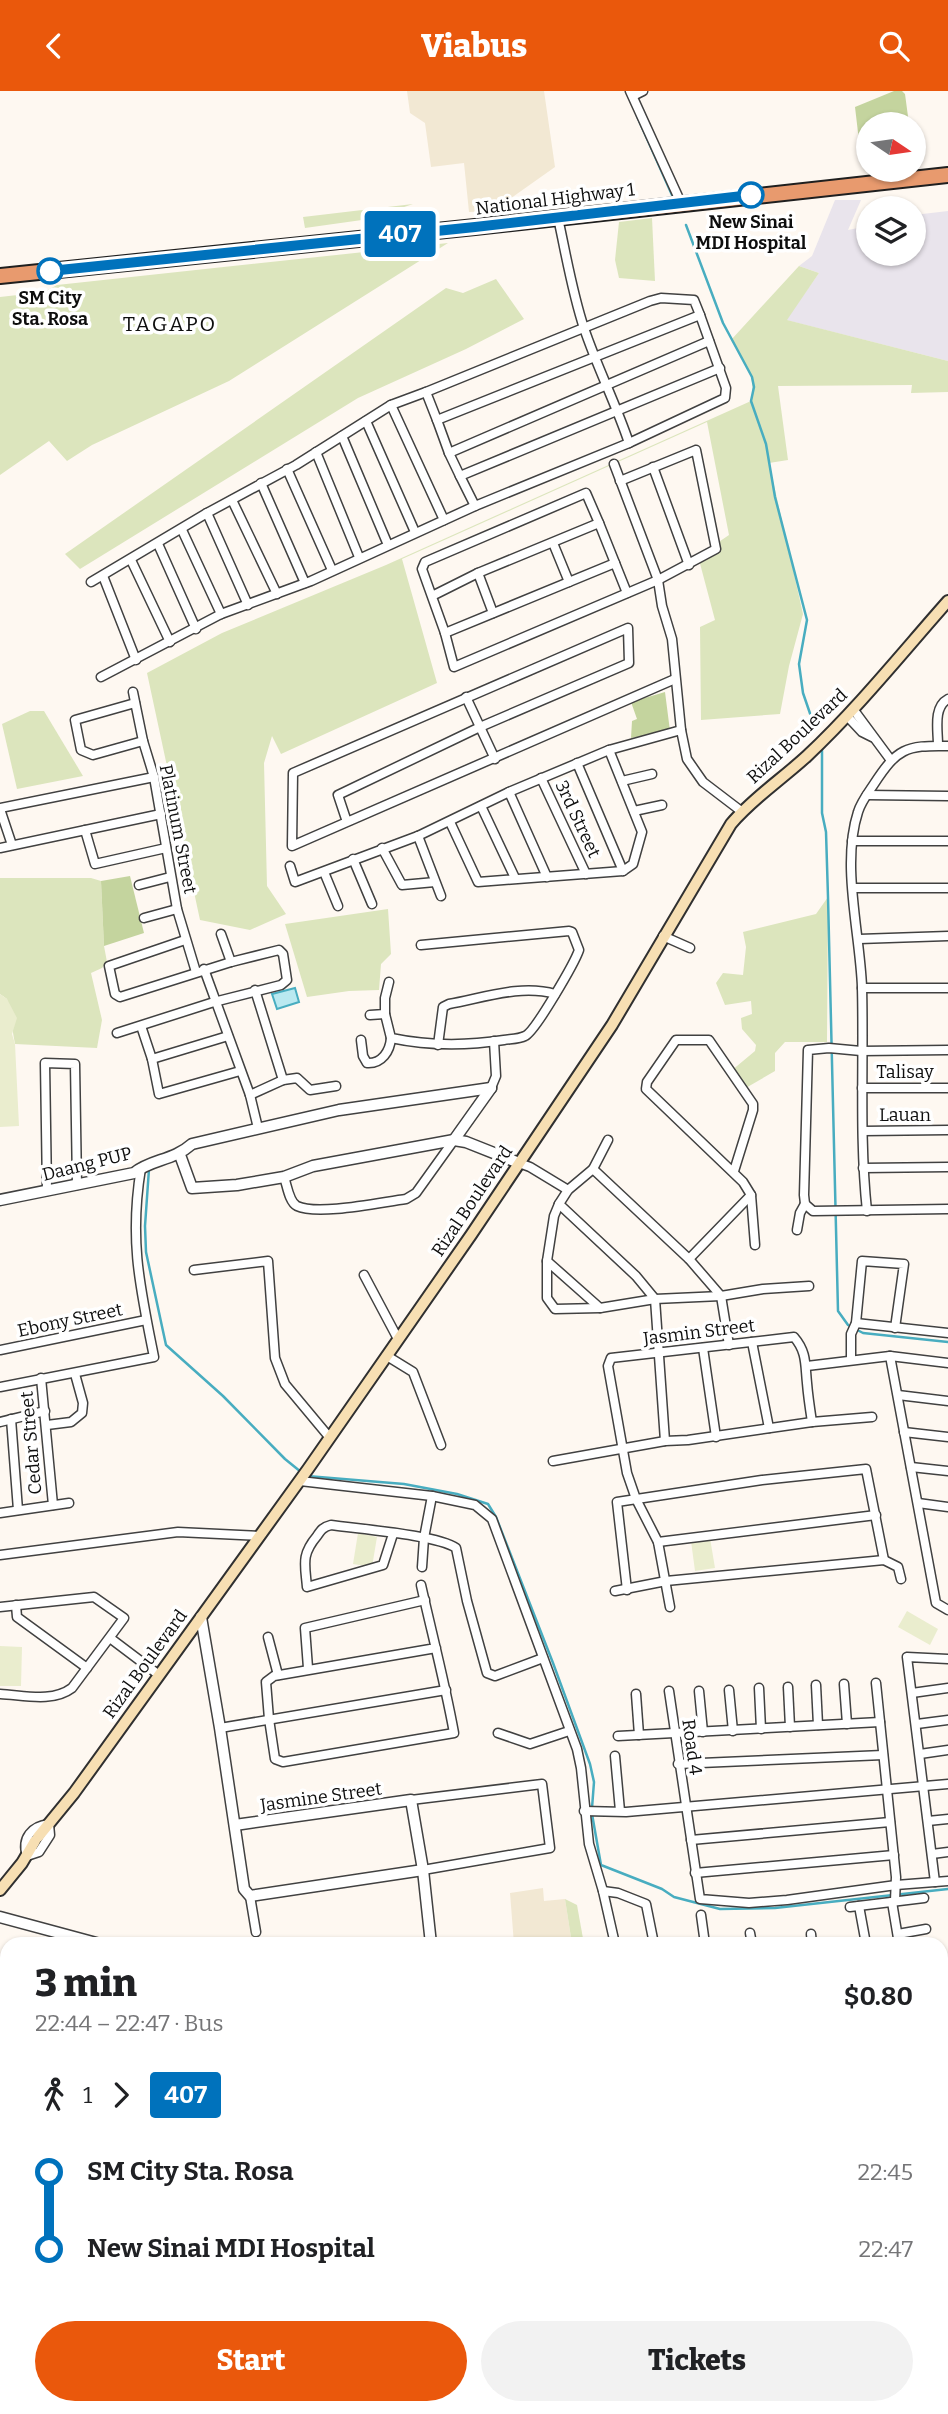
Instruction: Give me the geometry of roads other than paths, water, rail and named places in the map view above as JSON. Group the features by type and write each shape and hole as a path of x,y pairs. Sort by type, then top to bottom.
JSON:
{"highway":[{"name":"National Highway 1","path":"0,276 948,175"}],"main road":[{"name":"Rizal Boulevard","path":"0,1890 303,1477 387,1356 612,1025 731,824 741,811 806,756 850,712 948,601"}],"street":[{"path":"643,91 632,94 681,203"},
{"path":"555,218 584,329 618,409 629,443"},
{"path":"92,582 316,452 390,405 657,298 694,300 720,368 726,388 725,398 629,443 611,457 475,506 305,583 221,614 101,677"},
{"path":"437,420 700,315"},
{"path":"449,453 709,341"},
{"path":"460,476 720,368"},
{"path":"426,392 449,453 475,506"},
{"path":"390,405 444,520"},
{"path":"366,421 415,532"},
{"path":"342,436 388,545"},
{"path":"620,481 696,450 716,549 658,580 628,593 454,667 422,569 425,562 586,493 628,593"},
{"path":"316,452 359,557"},
{"path":"611,457 658,580 662,606 673,639 675,679 687,759 703,782 741,811"},
{"path":"653,467 689,565"},
{"path":"286,469 332,570"},
{"path":"261,483 305,583"},
{"path":"232,500 277,594"},
{"path":"207,513 248,605"},
{"path":"432,596 478,573 599,523"},
{"path":"181,530 221,614"},
{"path":"553,543 569,582"},
{"path":"158,544 196,629"},
{"path":"131,560 170,642"},
{"path":"445,633 615,563"},
{"path":"478,573 493,613"},
{"path":"103,576 136,660"},
{"path":"347,822 338,795 480,727 629,663 628,628 293,773 292,846 675,679"},
{"name":"Platinum Street","path":"133,692 154,777 170,877 185,940 228,1035 250,1095 258,1128"},
{"path":"466,697 495,759"},
{"path":"938,745 938,709 941,703 948,699"},
{"path":"135,703 75,720 81,750 93,755 143,741"},
{"path":"850,712 867,726 872,737 890,759"},
{"path":"290,866 295,882 324,872 418,836 509,792 609,750 681,730"},
{"path":"867,1211 863,1168 862,988 859,939 854,918 852,841 859,809 890,759 906,749 948,745"},
{"path":"450,822 478,882 623,871 633,864 642,832 609,750"},
{"path":"578,763 623,871"},
{"path":"622,781 653,774"},
{"path":"12,845 0,808 154,777"},
{"name":"3rd Street","path":"541,778 586,874"},
{"path":"509,792 547,877"},
{"path":"867,795 948,796"},
{"path":"634,811 662,805"},
{"path":"481,807 515,879"},
{"path":"0,848 161,814"},
{"path":"85,830 95,864 166,848"},
{"path":"418,836 440,897"},
{"path":"852,841 948,841"},
{"path":"382,848 402,885 435,881"},
{"path":"353,859 372,904"},
{"path":"324,872 338,906"},
{"path":"139,885 170,877"},
{"path":"853,888 948,888"},
{"path":"144,918 177,909"},
{"path":"391,1038 439,1045 525,1036 531,1032 578,952 574,936 569,931 421,944"},
{"path":"221,934 231,962"},
{"path":"663,936 690,948"},
{"path":"859,939 948,936"},
{"path":"117,1033 255,990 281,985 287,980 282,951 279,950 200,971 120,997 115,995 108,965 185,940"},
{"path":"361,1040 363,1056 367,1063 373,1063 386,1054 391,1038 385,1014 389,982"},
{"path":"862,988 948,988"},
{"path":"255,990 283,1080"},
{"path":"439,1045 443,1007 449,1004 527,990 555,993"},
{"path":"370,1015 385,1014"},
{"path":"141,1026 152,1059 159,1094 240,1071"},
{"path":"152,1059 228,1035"},
{"path":"734,1171 753,1104 709,1040 676,1040 647,1082 646,1089 734,1171 751,1195 755,1245"},
{"path":"284,1177 292,1202 298,1207 325,1210 406,1199 416,1193 491,1088 496,1076 494,1041"},
{"path":"797,1230 800,1213 805,1204 806,1051 832,1048 862,1051 948,1050"},
{"path":"47,1191 45,1063 75,1064 77,1185"},
{"path":"250,1095 283,1080 297,1078 310,1090 336,1086"},
{"name":"Daang PUP","path":"0,1200 134,1173 142,1167 180,1155 192,1145 258,1128 339,1110 491,1088"},
{"name":"Talisay","path":"862,1088 948,1088"},
{"name":"Lauan","path":"863,1131 948,1130"},
{"path":"180,1155 192,1188 237,1185 284,1177 313,1166 454,1140 466,1142 530,1167 568,1190"},
{"path":"608,1140 593,1169 568,1190 554,1216 547,1261 547,1298 555,1309 600,1308 654,1299 721,1296 762,1289 808,1286"},
{"path":"0,1387 154,1357 139,1287 136,1256 136,1197 142,1167"},
{"path":"863,1168 948,1167"},
{"path":"593,1169 689,1259 721,1296 729,1345"},
{"path":"689,1259 751,1195"},
{"path":"559,1204 636,1276 654,1299 665,1441"},
{"path":"805,1204 813,1210 948,1209"},
{"path":"194,1270 268,1261 275,1358 285,1384 330,1438"},
{"path":"547,1261 600,1308"},
{"path":"851,1360 851,1335 856,1322 862,1261 904,1263 895,1328"},
{"path":"364,1275 398,1339"},
{"name":"Ebony Street","path":"0,1350 146,1320"},
{"path":"856,1322 948,1333"},
{"name":"Jasmin Street","path":"621,1449 608,1366 611,1358 794,1337 802,1346 807,1366 806,1381 812,1422"},
{"path":"752,1342 769,1428"},
{"path":"703,1348 716,1437"},
{"path":"387,1356 413,1372 441,1445"},
{"path":"890,1356 936,1603 948,1610"},
{"path":"807,1366 890,1356 948,1363"},
{"path":"47,1425 72,1422 82,1413 83,1403 75,1374"},
{"name":"Cedar Street","path":"41,1378 53,1505"},
{"path":"898,1395 948,1401"},
{"path":"0,1422 45,1411"},
{"path":"553,1461 665,1441 872,1417"},
{"path":"11,1419 18,1510"},
{"path":"904,1432 948,1437"},
{"path":"621,1449 636,1499 658,1542 670,1607"},
{"path":"911,1467 948,1471"},
{"path":"627,1590 617,1502 762,1480 866,1469 884,1560"},
{"path":"303,1477 475,1505 492,1519 581,1767 593,1863 603,1891 613,1937"},
{"path":"422,1567 432,1496"},
{"path":"0,1513 69,1503"},
{"path":"918,1503 948,1507"},
{"path":"658,1542 876,1514"},
{"path":"393,1534 383,1566 307,1587 304,1556 324,1527 331,1525 424,1538 448,1542 456,1548 487,1673 495,1676 544,1658"},
{"path":"0,1555 178,1532 260,1536"},
{"path":"615,1591 666,1581 884,1560 898,1567 901,1579"},
{"path":"421,1585 425,1600 446,1690 454,1733 283,1762 275,1759 268,1719 266,1682 278,1675 308,1668 436,1648"},
{"path":"0,1607 94,1597 124,1618 72,1688 60,1696 0,1694"},
{"path":"308,1668 305,1628 425,1600"},
{"path":"16,1605 17,1617 87,1668"},
{"path":"201,1617 235,1825 256,1932"},
{"path":"268,1637 278,1675"},
{"path":"110,1638 159,1675"},
{"path":"935,1882 907,1657 948,1659"},
{"path":"876,1683 894,1855 898,1937"},
{"path":"844,1684 847,1724"},
{"path":"816,1685 818,1725"},
{"path":"788,1687 790,1727"},
{"path":"759,1688 761,1729"},
{"path":"912,1693 948,1688"},
{"path":"220,1728 446,1690"},
{"path":"729,1690 733,1731"},
{"name":"Road 4","path":"669,1691 684,1806 700,1899 729,1902 895,1895"},
{"path":"699,1691 703,1733"},
{"path":"636,1694 639,1735"},
{"path":"917,1724 948,1720"},
{"path":"618,1736 880,1722"},
{"path":"498,1733 530,1744 569,1731"},
{"path":"920,1754 948,1750"},
{"path":"678,1764 883,1755"},
{"path":"615,1756 620,1811"},
{"path":"247,1892 423,1870 550,1848 542,1784 411,1800 423,1870 430,1937"},
{"path":"587,1811 620,1811 948,1784"},
{"name":"Jasmine Street","path":"235,1825 411,1800"},
{"path":"928,1821 948,1819"},
{"path":"691,1840 890,1822"},
{"path":"49,1824 50,1835 39,1852 27,1856 24,1848 32,1830 39,1825 49,1824"},
{"path":"932,1854 948,1852"},
{"path":"695,1873 894,1855"},
{"path":"864,1937 854,1906 935,1882 948,1881"},
{"path":"603,1891 618,1893 646,1904 652,1937"},
{"path":"895,1895 924,1898"},
{"path":"701,1915 704,1937"},
{"path":"0,1917 70,1937"},
{"path":"898,1934 926,1930"},
{"path":"750,1933 751,1937"}],"water":[{"path":"295,988 299,1002 277,1009 272,994"}],"waterway":[{"path":"637,116 672,195"},
{"path":"686,225 723,323 752,377 754,387 751,401 766,444 775,497 807,620 799,664 803,693 815,728"},
{"path":"822,749 838,1311 848,1325 863,1333 948,1342"},
{"path":"149,1169 146,1252 166,1345 301,1472"},
{"path":"307,1476 404,1484 457,1494 488,1504 496,1517 590,1764 594,1782 592,1808"},
{"path":"592,1814 601,1865 662,1889 674,1897 720,1909 775,1908 948,1889"}],"place":[{"name":"New Sinai MDI Hospital","path":"751,195"},
{"name":"SM City Sta. Rosa","path":"50,271"}],"district":[{"name":"TAGAPO","path":"170,324"}]}
